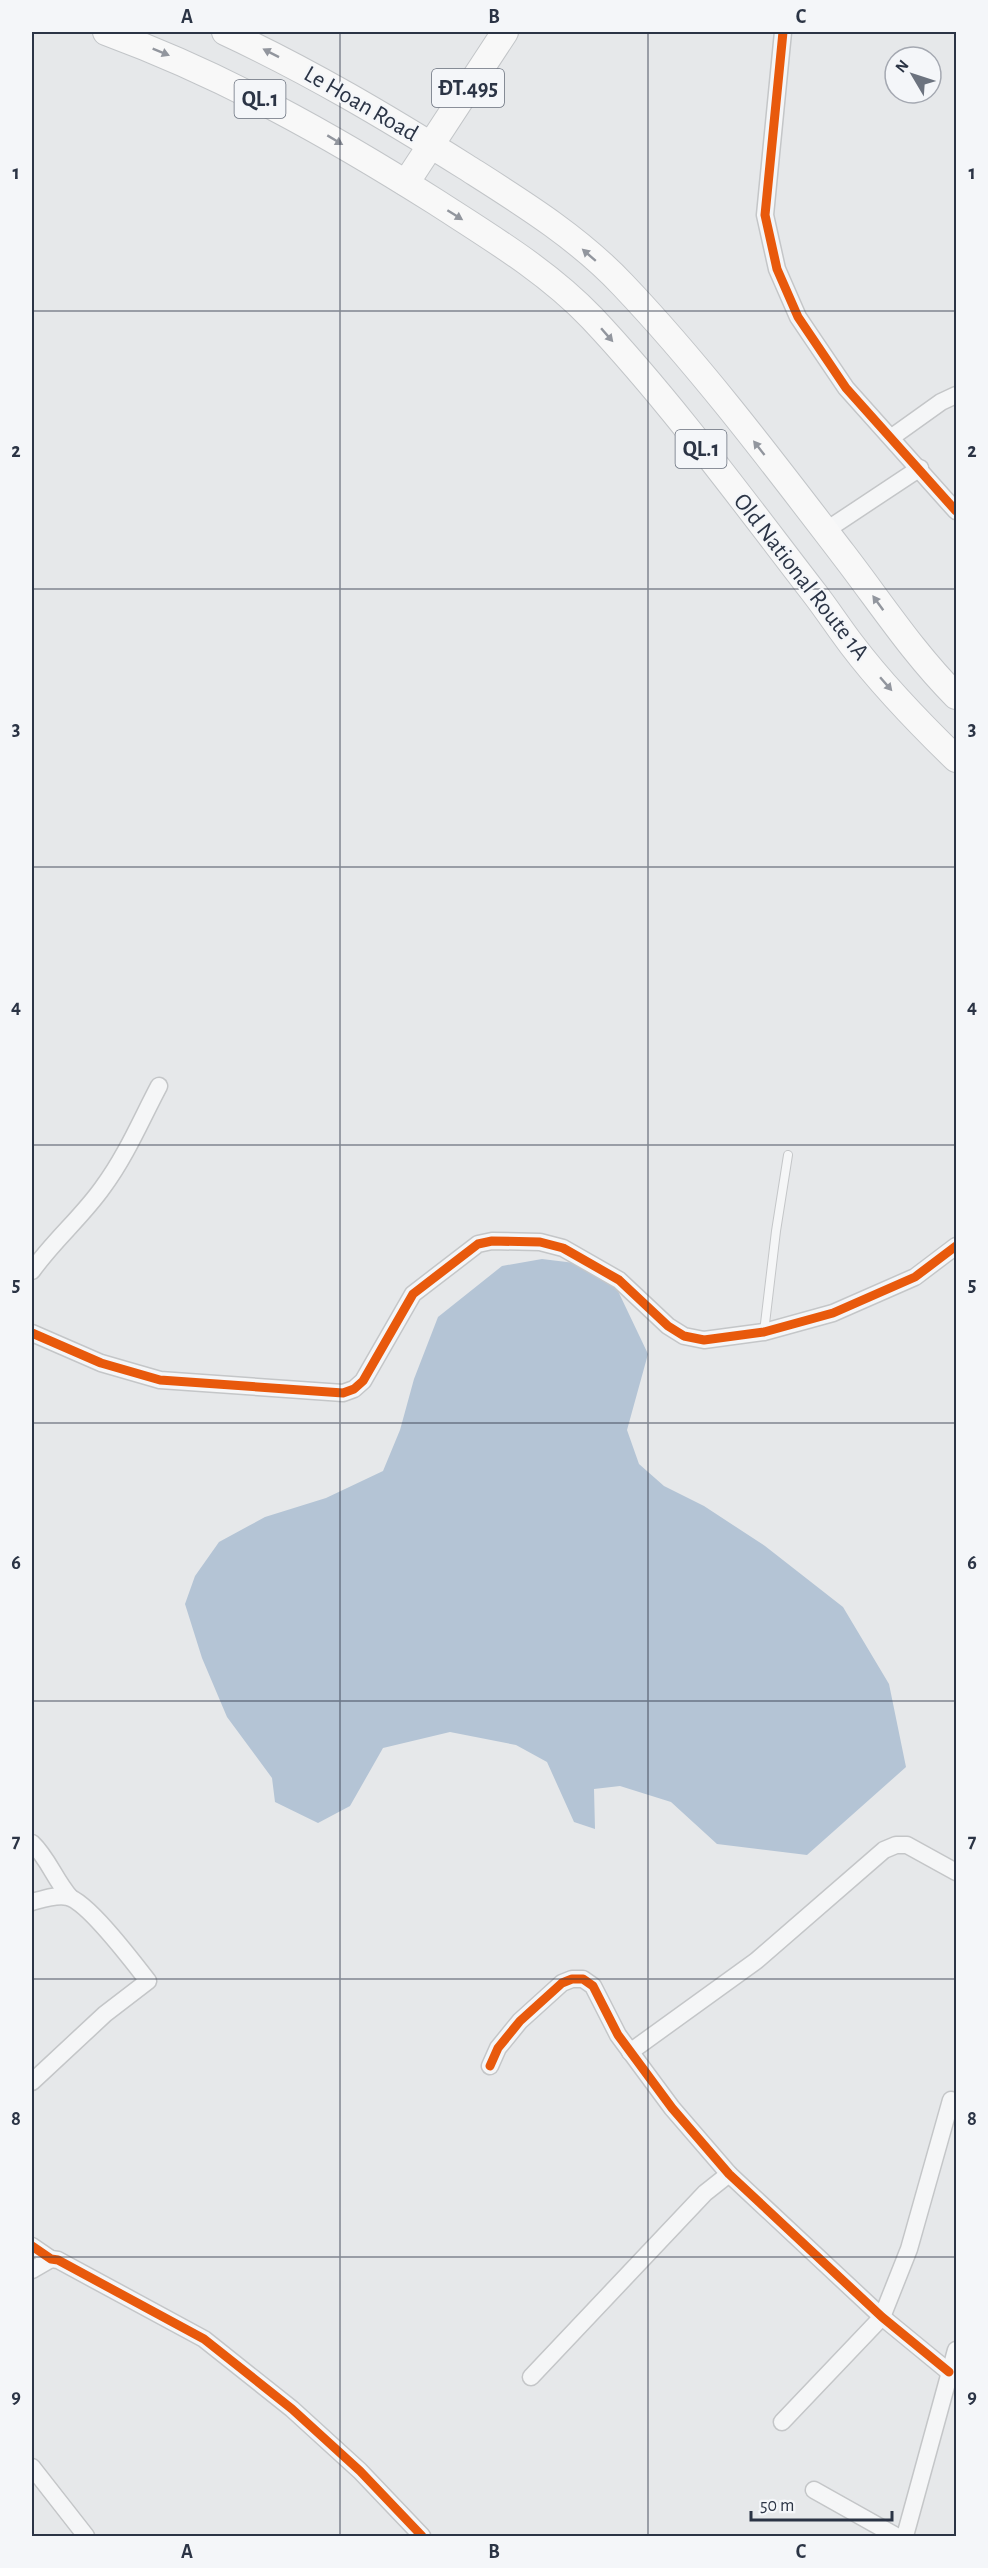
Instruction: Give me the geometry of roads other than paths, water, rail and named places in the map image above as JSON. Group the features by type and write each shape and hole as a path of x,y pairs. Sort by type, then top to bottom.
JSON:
{"main road":[{"name":"Le Hoan Road","path":"106,32 164,53 251,94 320,130 406,183"},
{"name":"Le Hoan Road","path":"225,32 339,89 431,145"},
{"name":"ĐT.495","path":"431,145 505,32"},
{"path":"406,183 431,145"},
{"name":"Old National Route 1A","path":"431,145 548,219 622,283 690,361 825,531 889,618 957,696"},
{"name":"Old National Route 1A","path":"406,183 521,256 590,316 656,391 854,647 920,724 957,759"}],"street":[{"path":"783,32 765,215 777,269 798,317 846,388 957,511"},
{"path":"892,437 941,402 957,395"},
{"path":"825,531 920,468"},
{"path":"32,1271 50,1246 103,1188 126,1152 159,1086"},
{"path":"32,1333 101,1363 160,1380 342,1393 354,1389 363,1381 413,1294 478,1244 492,1240 540,1242 563,1248 620,1280 668,1326 684,1336 704,1340 764,1332 833,1313 915,1277 957,1246"},
{"path":"32,1843 42,1853 58,1883 123,1949 148,1981 105,2014 32,2082"},
{"path":"630,2052 756,1961 884,1851 896,1845 908,1845 957,1872"},
{"path":"32,1902 56,1897 70,1897"},
{"path":"490,2066 498,2048 520,2021 562,1983 572,1979 583,1979 593,1986 618,2036 672,2108 729,2174 882,2318 949,2372"},
{"path":"782,2422 882,2318 909,2249 951,2100"},
{"path":"531,2377 697,2202 729,2174"},
{"path":"32,2246 51,2259 58,2260 204,2339 292,2409 360,2471 422,2536"},
{"path":"32,2270 51,2259"},
{"path":"905,2536 957,2350"},
{"path":"32,2467 86,2536"},
{"path":"814,2490 896,2536"}],"lane":[{"path":"764,1332 788,1155"}],"water":[{"path":"542,1259 591,1265 618,1291 648,1354 627,1430 639,1464 664,1486 704,1506 765,1546 843,1607 889,1684 906,1767 807,1855 717,1844 671,1802 620,1786 594,1789 595,1829 574,1822 547,1762 516,1745 450,1732 383,1748 350,1806 318,1823 275,1802 272,1778 227,1717 202,1658 185,1604 195,1576 219,1542 265,1517 326,1498 383,1471 400,1430 414,1379 438,1317 502,1266"}]}
